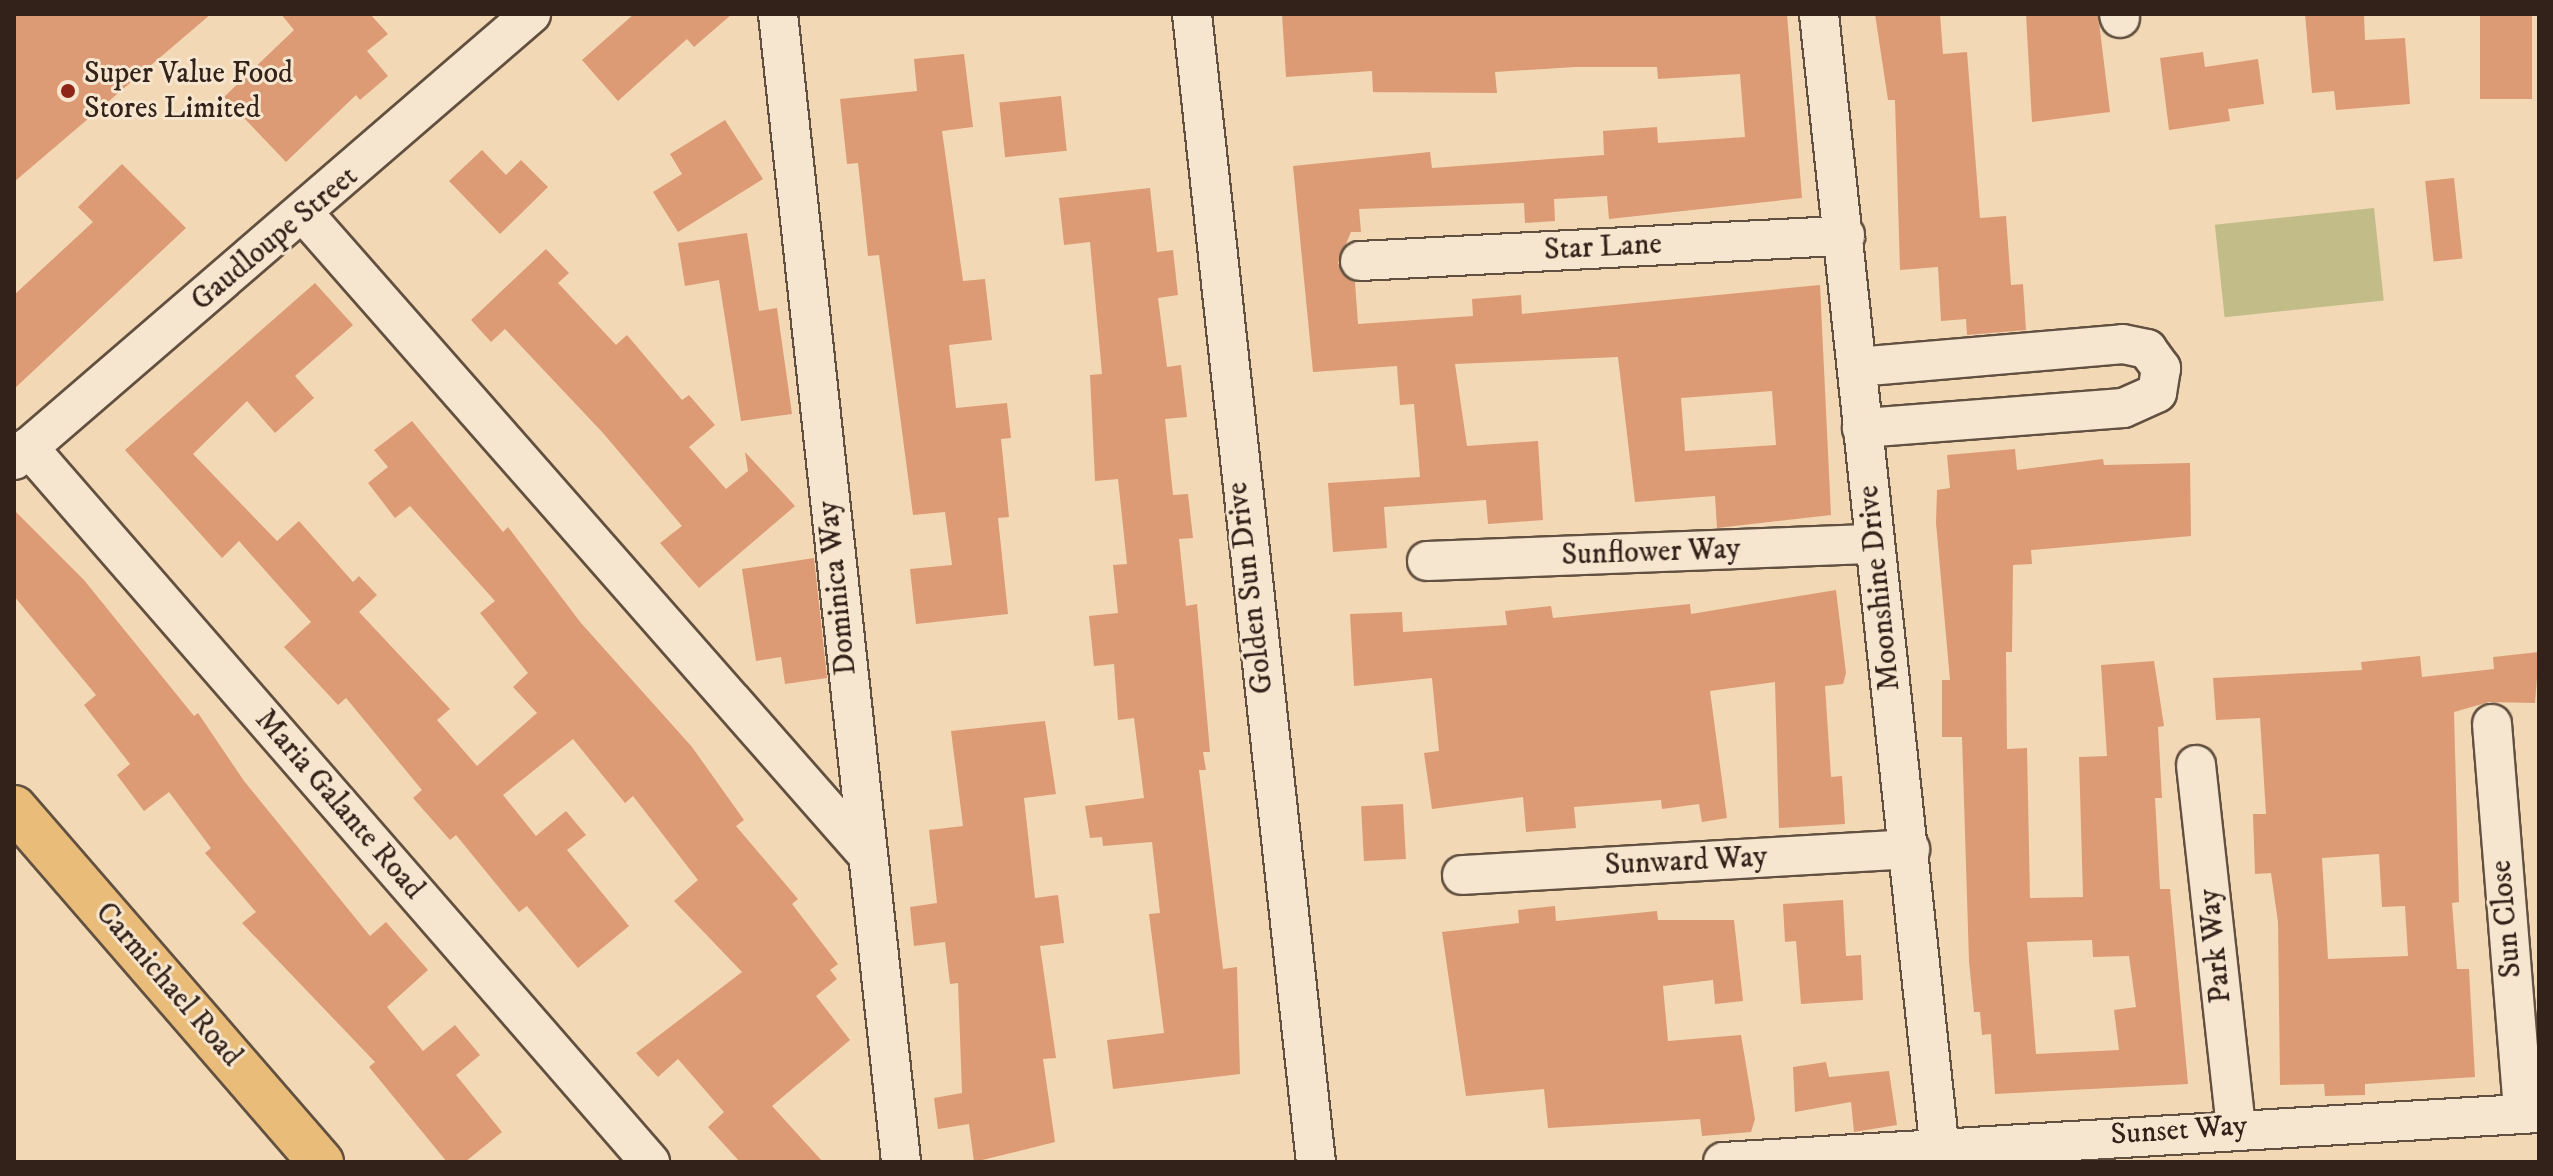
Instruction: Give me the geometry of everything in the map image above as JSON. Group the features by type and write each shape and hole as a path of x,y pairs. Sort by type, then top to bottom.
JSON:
{"main road":[{"name":"Carmichael Road","path":"14,808 321,1162"}],"street":[{"name":"Gaudloupe Street","path":"21,453 306,216 531,14"},
{"name":"Dominica Way","path":"778,14 865,852 901,1162"},
{"name":"Golden Sun Drive","path":"1192,14 1316,1162"},
{"name":"Moonshine Drive","path":"1819,14 1845,236 1862,428 1910,849 1940,1155"},
{"path":"306,216 865,852"},
{"name":"Star Lane","path":"1360,261 1845,236"},
{"path":"1857,367 2123,344 2152,352 2162,374 2153,397 2123,408 1862,428"},
{"name":"Maria Galante Road","path":"21,453 650,1162"},
{"name":"Sunflower Way","path":"1427,561 1875,544"},
{"name":"Sun Close","path":"2492,724 2531,1113"},
{"name":"Park Way","path":"2196,765 2236,1127"},
{"name":"Sunward Way","path":"1462,875 1910,849"},
{"name":"Sunset Way","path":"1723,1162 1940,1155 2236,1127 2531,1113"}],"shaded area":[{"path":"2374,208 2384,300 2225,317 2215,225"}],"building":[{"name":"Super Value Food Stores Limited","path":"14,14 211,14 14,182"},
{"path":"281,14 370,14 388,34 367,51 388,76 360,100 356,95 286,162 224,97 294,30"},
{"path":"634,14 732,14 694,47 687,39 618,101 582,60"},
{"path":"1282,14 1787,14 1802,198 1609,219 1607,196 1554,199 1555,221 1525,223 1524,203 1359,209 1361,232 1351,232 1338,263 1355,282 1358,324 1473,316 1472,299 1521,295 1522,314 1820,285 1831,515 1717,528 1715,496 1635,502 1618,357 1455,364 1467,446 1538,441 1543,520 1488,524 1486,500 1384,507 1387,548 1333,552 1328,483 1420,477 1414,404 1400,405 1397,366 1313,372 1293,166 1430,152 1432,168 1604,155 1603,131 1657,127 1658,143 1745,137 1740,74 1658,79 1657,67 1575,67 1495,72 1497,93 1373,92 1372,71 1286,77","holes":["1772,391 1776,445 1685,451 1681,398"]},
{"path":"1875,14 1940,14 1943,54 1967,52 1980,218 2006,216 2011,285 2023,284 2026,330 1967,335 1966,319 1941,321 1938,267 1900,270 1895,100 1888,100"},
{"path":"2026,14 2098,14 2110,112 2032,122"},
{"path":"2305,14 2364,14 2365,40 2405,38 2410,104 2336,110 2334,91 2312,93"},
{"path":"2480,14 2532,14 2532,99 2480,99"},
{"path":"2203,52 2205,67 2258,59 2264,104 2228,109 2230,121 2169,130 2160,58"},
{"path":"964,54 973,127 942,131 963,281 985,279 992,340 949,345 956,408 1007,403 1011,438 1001,439 1009,517 998,518 1008,614 916,624 910,569 952,565 945,512 913,515 879,255 868,256 858,163 847,164 840,99 917,91 914,59"},
{"path":"1061,96 1067,151 1005,157 999,102"},
{"path":"725,120 763,179 678,232 653,192 682,174 670,154"},
{"path":"482,150 506,175 521,160 548,187 500,234 449,181"},
{"path":"122,164 186,228 14,389 14,295 93,222 78,207"},
{"path":"2454,178 2462,259 2434,262 2425,181"},
{"path":"1150,188 1157,252 1173,250 1178,295 1158,298 1167,367 1181,365 1187,417 1165,419 1173,495 1188,494 1193,538 1179,539 1186,606 1197,604 1210,752 1203,752 1206,770 1199,770 1223,969 1237,967 1240,1074 1113,1089 1107,1040 1164,1033 1149,914 1160,913 1152,842 1103,846 1102,837 1090,838 1085,806 1144,798 1134,718 1118,720 1114,664 1094,666 1089,616 1118,613 1113,565 1127,564 1118,479 1095,481 1090,375 1102,374 1090,242 1064,245 1059,198"},
{"path":"747,233 759,311 777,308 792,414 741,421 719,280 685,286 678,243"},
{"path":"546,249 569,273 558,283 616,345 627,335 682,400 689,395 715,425 689,447 726,489 748,471 745,452 795,506 699,588 660,543 682,526 603,433 505,329 491,342 471,320"},
{"path":"315,283 353,325 295,376 314,398 275,433 247,401 193,454 277,541 299,521 353,582 359,576 377,595 359,612 450,709 437,720 477,766 537,713 513,687 528,673 480,613 495,601 410,506 395,518 368,483 388,467 374,450 412,421 503,532 508,527 581,623 692,747 744,820 736,826 798,899 792,904 838,964 830,970 837,979 816,996 850,1040 772,1106 823,1162 740,1162 708,1127 724,1112 678,1059 658,1077 636,1053 742,972 674,901 698,880 633,796 625,803 573,739 503,795 536,836 566,811 586,835 567,850 629,926 578,968 527,906 519,912 456,835 450,840 413,798 422,790 346,698 338,705 284,647 311,622 239,541 222,558 125,450"},
{"path":"2015,449 2017,470 2103,459 2104,465 2190,463 2191,536 2031,550 2032,564 2013,565 2012,652 2006,652 2007,749 2027,748 2030,898 2083,897 2079,757 2107,756 2101,665 2154,661 2164,726 2158,727 2162,798 2155,798 2160,889 2170,889 2188,1084 1995,1094 1991,1034 1982,1035 1980,1012 1974,1012 1969,961 1962,737 1942,737 1942,680 1950,680 1936,523 1937,490 1950,488 1947,455","holes":["2092,940 2093,957 2129,956 2136,1007 2114,1010 2119,1050 2036,1054 2027,942"]},
{"path":"14,510 84,580 194,716 198,713 244,781 370,936 386,922 428,970 387,1007 423,1051 455,1025 480,1055 456,1075 502,1132 465,1162 447,1162 369,1067 375,1062 242,923 256,912 205,853 211,848 169,792 144,811 117,775 130,764 84,705 96,695 14,596"},
{"path":"814,558 827,678 785,684 781,657 756,661 742,569"},
{"path":"1836,590 1846,673 1843,684 1825,686 1831,777 1842,776 1845,824 1779,828 1775,682 1710,691 1727,818 1702,822 1699,804 1662,809 1661,800 1574,807 1576,828 1526,832 1523,797 1432,809 1424,753 1439,751 1432,678 1354,686 1350,614 1402,612 1403,632 1507,625 1505,611 1551,606 1553,618 1690,604 1691,614"},
{"path":"2539,652 2535,703 2489,702 2454,712 2459,902 2452,903 2457,969 2469,969 2475,1077 2365,1084 2365,1095 2325,1096 2324,1084 2280,1085 2278,922 2271,873 2255,874 2253,814 2266,814 2260,718 2216,720 2213,678 2362,670 2361,662 2420,656 2422,677 2494,669 2493,657","holes":["2379,854 2382,907 2405,906 2408,956 2328,959 2322,858"]},
{"path":"1045,721 1056,794 1024,798 1035,898 1058,895 1064,943 1040,946 1056,1058 1043,1059 1055,1142 974,1162 969,1124 938,1129 934,1098 962,1093 958,983 950,984 945,942 914,946 910,907 937,903 929,830 963,826 951,731"},
{"path":"1403,804 1406,859 1364,861 1361,806"},
{"path":"1843,900 1846,956 1861,955 1863,1000 1801,1004 1796,941 1785,942 1783,904"},
{"path":"1555,906 1556,921 1657,911 1658,920 1734,920 1743,1001 1715,1004 1713,980 1663,986 1668,1041 1741,1035 1755,1119 1751,1132 1702,1136 1700,1119 1548,1128 1544,1089 1466,1096 1442,932 1519,923 1518,910"},
{"path":"1826,1062 1829,1077 1889,1071 1897,1125 1854,1132 1851,1102 1795,1112 1793,1067"}],"place":[{"name":"Super Value Food Stores Limited","path":"68,91"}]}
